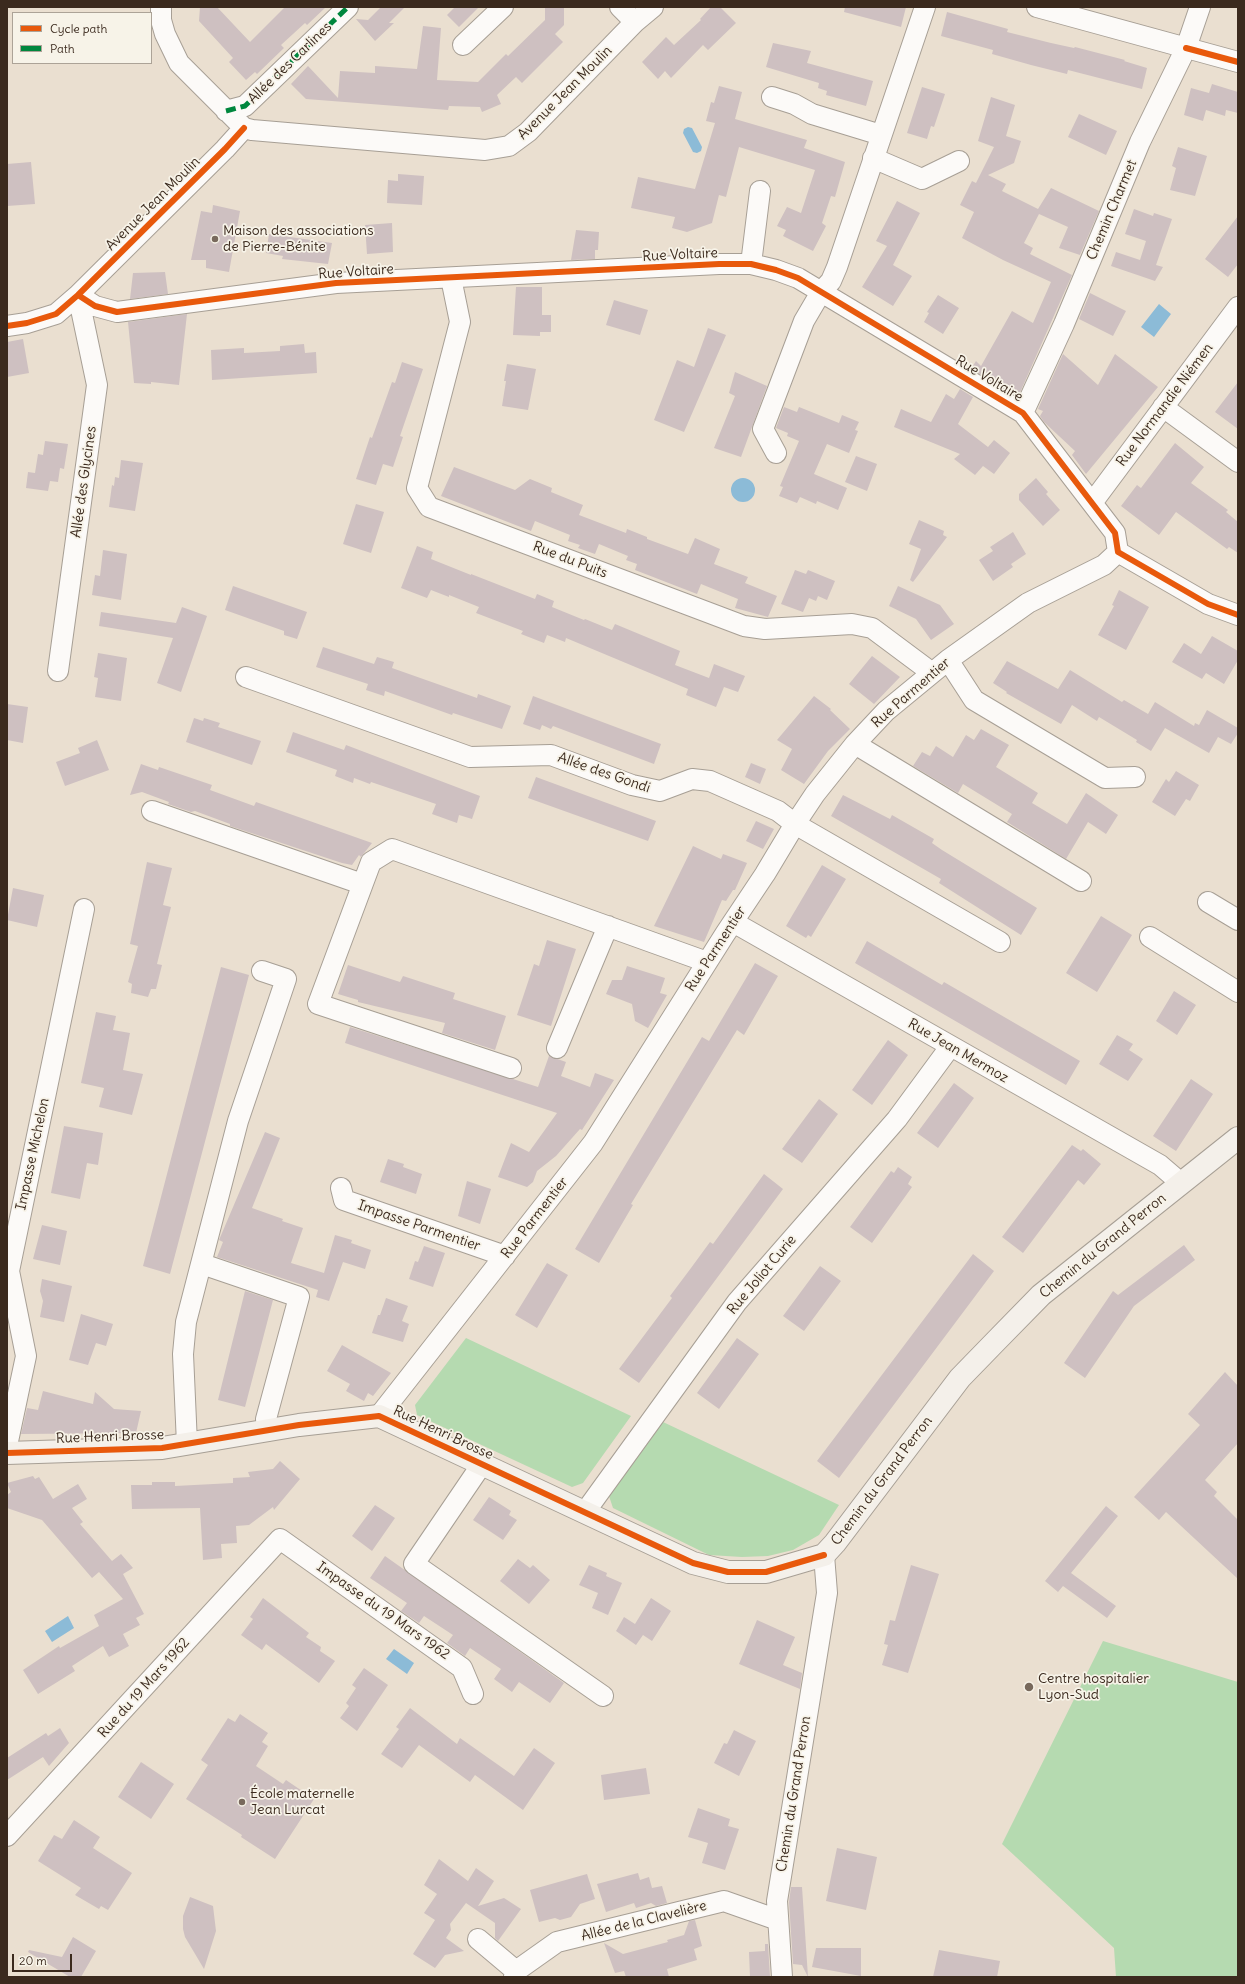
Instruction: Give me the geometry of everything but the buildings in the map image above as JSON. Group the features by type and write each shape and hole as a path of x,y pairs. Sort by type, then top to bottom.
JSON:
{"street":[{"path":"161,7 161,20 164,34 179,63 244,128"},
{"name":"Allée des Carlines","path":"226,111 245,106 348,7"},
{"path":"463,45 503,7"},
{"path":"620,7 635,22"},
{"name":"Avenue Jean Moulin","path":"78,295 225,149 244,128 252,130 485,150 509,146 528,132 635,22 653,7"},
{"path":"776,453 763,429 804,321 821,292 831,281 837,268 925,7"},
{"path":"1037,7 1238,62"},
{"name":"Chemin Charmet","path":"1022,413 1064,324 1140,142 1186,48 1200,7"},
{"path":"772,97 794,104 812,114 881,135"},
{"path":"873,158 922,179 959,162"},
{"path":"751,264 760,191"},
{"name":"Rue Voltaire","path":"78,295 95,306 117,312 336,283 751,264 798,278 1022,413 1115,533 1118,552"},
{"name":"Rue du Puits","path":"451,278 460,322 417,488 429,508 744,626 765,629 852,624 872,628 931,672"},
{"path":"7,326 27,323 56,314 78,295"},
{"name":"Allée des Glycines","path":"58,671 97,385 78,295"},
{"name":"Rue Normandie Niémen","path":"1092,503 1238,307"},
{"path":"1163,407 1238,462"},
{"path":"1118,552 1208,604 1238,615"},
{"name":"Rue Parmentier","path":"379,1416 593,1144 707,962 765,874 814,794 855,744 886,711 931,672 1028,603 1104,565 1118,552"},
{"path":"948,660 974,700 1105,778 1135,777"},
{"name":"Allée des Gondi","path":"246,677 470,757 551,755 632,785 660,791 692,779 710,781 778,810 795,824 1000,942"},
{"path":"855,744 1081,881"},
{"path":"152,811 362,884"},
{"path":"511,1068 318,1004 371,862 392,849 707,962"},
{"path":"1208,902 1238,920"},
{"name":"Impasse Michelon","path":"7,1446 26,1356 9,1271 84,909"},
{"name":"Rue Jean Mermoz","path":"733,922 950,1047 1160,1165 1181,1183"},
{"path":"557,1048 608,926"},
{"path":"1150,938 1238,992"},
{"path":"187,1444 183,1354 186,1322 238,1121 286,979 262,971"},
{"name":"Rue Joliot Curie","path":"585,1512 736,1302 897,1119 950,1047"},
{"name":"Chemin du Grand Perron","path":"782,1977 777,1901 826,1593 824,1556 960,1378 994,1342 1041,1296 1238,1138"},
{"name":"Impasse Parmentier","path":"341,1188 344,1200 505,1256"},
{"path":"202,1264 299,1297 266,1419 267,1430"},
{"name":"Rue Henri Brosse","path":"7,1452 162,1448 299,1425 379,1416 693,1563 728,1572 766,1572 824,1556"},
{"path":"482,1464 414,1564 603,1696"},
{"name":"Impasse du 19 Mars 1962","path":"280,1539 462,1668 473,1694"},
{"name":"Rue du 19 Mars 1962","path":"7,1836 280,1539"},
{"name":"Allée de la Clavelière","path":"478,1939 515,1974 557,1942 724,1901 778,1920"}],"green space":[{"path":"466,1338 631,1416 583,1483 572,1487 417,1415 415,1405"},
{"path":"663,1422 839,1505 819,1535 793,1550 768,1556 742,1557 709,1555 613,1508 609,1496"},
{"path":"1103,1641 1238,1682 1238,1977 1116,1977 1114,1948 1002,1844"}],"water":[{"path":"688,127 692,128 702,147 701,151 697,153 693,152 683,133 684,129"},
{"path":"1159,304 1171,314 1154,337 1141,327"},
{"path":"743,478 748,479 754,485 754,495 748,501 743,502 738,501 732,495 731,490 732,485 738,479"},
{"path":"68,1616 74,1628 52,1642 45,1631"},
{"path":"394,1649 414,1663 407,1674 386,1659"}],"marked path":[{"path":"226,111 245,106 348,7"}],"cycle path":[{"path":"1186,48 1238,62"},
{"path":"7,326 27,323 56,314 78,295 225,149 244,128"},
{"path":"78,295 95,306 117,312 336,283 719,264 751,264 776,270 798,278 1023,413 1115,533 1118,552 1208,604 1238,615"},
{"path":"7,1453 162,1448 299,1425 379,1416 693,1563 728,1572 766,1572 824,1555"}],"place":[{"name":"Maison des associations de Pierre-Bénite","path":"215,239"},
{"name":"Centre hospitalier Lyon-Sud","path":"1029,1687"},
{"name":"École maternelle Jean Lurcat","path":"242,1802"}]}
